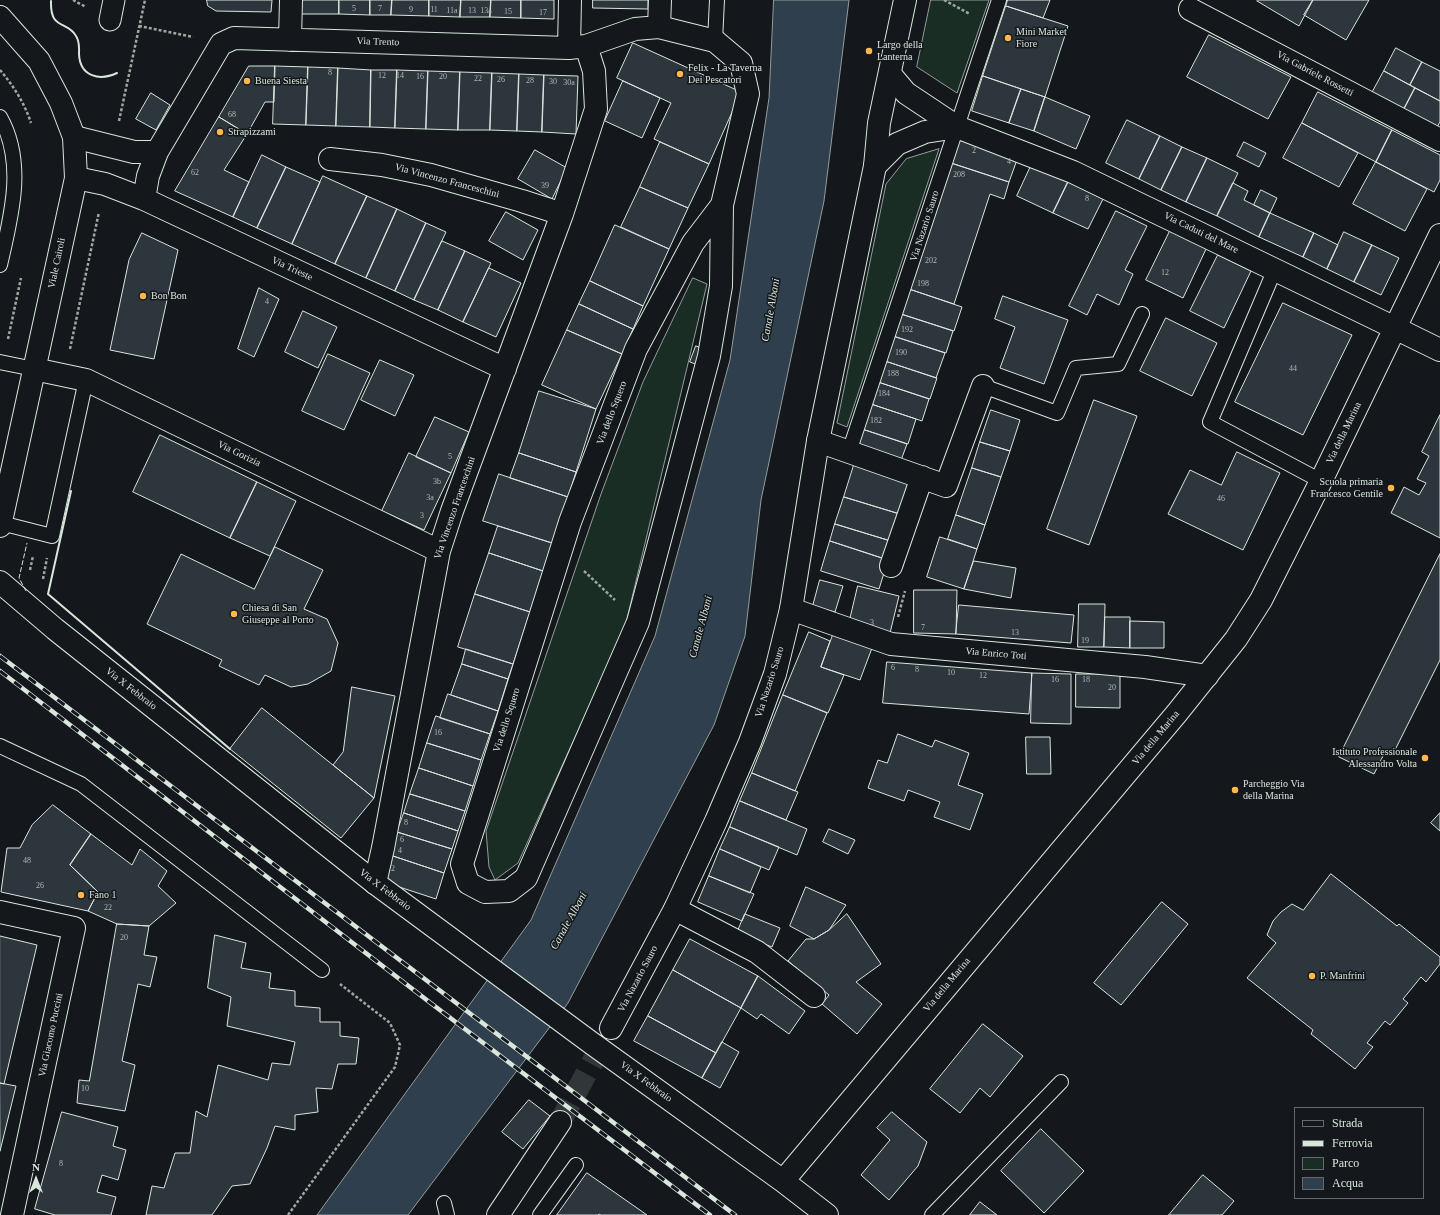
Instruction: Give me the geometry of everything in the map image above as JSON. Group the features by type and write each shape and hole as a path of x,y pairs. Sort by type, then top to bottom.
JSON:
{"street":[{"path":"290,40 291,0"},
{"name":"Via Vincenzo Franceschini","path":"375,883 383,848 439,551 452,511 562,214 596,109 594,71 578,47 570,0"},
{"path":"659,27 660,0"},
{"name":"Via Nazario Sauro","path":"611,1028 675,909 716,821 750,742 775,674 791,609 818,441 874,166 879,123 905,0"},
{"name":"Via Gabriele Rossetti","path":"1190,9 1440,140"},
{"name":"Viale Cairoli","path":"0,17 39,61 61,103 74,137 76,178 0,525"},
{"name":"Via Trento","path":"221,44 234,38 578,47 635,30 659,27"},
{"name":"Via dello Squero","path":"638,622 526,878 509,890 485,892 468,883 462,864 570,522 636,349 693,243 722,205 748,94 741,63 715,41 659,27"},
{"path":"144,199 148,176 157,152 221,44"},
{"name":"Via Caduti del Mare","path":"890,74 906,93 957,127 1073,172 1440,350"},
{"path":"874,166 897,144 925,132 957,127"},
{"path":"74,137 134,152 157,152"},
{"name":"Via Vincenzo Franceschini","path":"330,159 382,165 431,175 562,214"},
{"name":"Via Trieste","path":"76,178 105,184 144,199 505,369"},
{"path":"638,622 709,356 720,286 722,205"},
{"name":"Via della Marina","path":"783,1181 1172,719 1236,639 1261,600 1322,480 1440,235"},
{"name":"Via Gorizia","path":"34,369 86,380 439,551"},
{"path":"818,441 946,486 983,386"},
{"path":"892,566 922,477"},
{"name":"Via X Febbraio","path":"0,582 61,634 375,883 465,948 590,1042 783,1181 827,1215"},
{"name":"Via Enrico Toti","path":"791,609 891,644 1145,667 1207,676"},
{"path":"675,909 757,952 814,996"},
{"name":"Via Giacomo Puccini","path":"0,912 74,928 12,1215"},
{"path":"498,1215 560,1122"}],"lane":[{"path":"715,41 717,0"},
{"name":"Via Nazario Sauro","path":"849,452 1000,0"},
{"path":"0,117 11,143 15,172 10,219 0,265"},
{"path":"1275,269 1210,422 1322,480"},
{"path":"983,386 1057,413 1076,368 1118,364 1142,314"},
{"path":"0,362 34,369"},
{"path":"0,525 52,536 86,380"},
{"path":"0,746 81,784 322,970"},
{"path":"932,1215 1061,1082"},
{"path":"540,1215 576,1165"}],"path":[{"path":"113,147 145,0"},
{"path":"944,0 991,25"},
{"path":"112,10 140,26 221,44"},
{"path":"64,375 105,184"},
{"path":"562,550 638,622"},
{"path":"891,644 905,589 892,566"},
{"path":"288,1215 395,1067 400,1044 390,1023 322,970"}],"green space":[{"path":"931,0 989,0 957,93 917,67"},
{"path":"939,149 847,427 837,423 886,184 906,159"},
{"path":"693,278 707,284 625,627 518,863 495,880 489,867 486,831 601,494 643,382"}],"water":[{"name":"Canale Albani","path":"774,0 849,0 824,201 761,500 745,636 714,725 568,1003 408,1215 317,1215 531,920 655,636 730,360 769,98"}],"building":[{"path":"207,0 272,0 271,12 216,11 208,6"},
{"path":"297,0 339,0 339,14 296,14"},
{"path":"339,0 370,0 370,15 339,14"},
{"path":"370,0 392,0 391,15 370,15"},
{"path":"392,0 429,0 429,16 391,15"},
{"path":"429,0 461,0 460,17 429,16"},
{"path":"461,0 491,0 490,17 460,17"},
{"path":"491,0 521,0 521,18 490,17"},
{"path":"521,0 554,0 554,19 521,18"},
{"path":"593,0 648,0 648,9 593,8"},
{"path":"1008,0 1050,0 1043,18 1006,6"},
{"path":"1313,0 1299,26 1257,1"},
{"path":"1313,0 1369,0 1346,40 1304,15"},
{"path":"1006,6 1068,26 1045,97 983,76"},
{"path":"1209,35 1291,77 1268,119 1187,77"},
{"path":"633,43 741,92 709,164 654,139 671,103 617,78"},
{"path":"1396,48 1422,62 1410,85 1384,71"},
{"path":"1422,62 1440,71 1440,101 1410,85"},
{"path":"249,66 275,66 274,102 265,102 247,134 219,117"},
{"path":"275,66 308,67 306,125 273,124"},
{"path":"308,67 338,68 336,126 306,125"},
{"path":"338,68 371,70 370,127 336,126"},
{"path":"371,70 397,70 395,128 370,127"},
{"path":"397,70 428,71 426,129 395,128"},
{"path":"428,71 460,72 458,130 426,129"},
{"path":"1384,71 1415,88 1404,109 1372,93"},
{"path":"460,72 492,73 490,130 458,130"},
{"path":"492,73 519,74 517,131 490,130"},
{"path":"519,74 544,75 542,132 517,131"},
{"path":"544,75 578,76 576,134 542,132"},
{"path":"983,76 1021,89 1009,123 972,111"},
{"path":"623,81 660,98 642,138 605,121"},
{"path":"1415,88 1440,101 1440,122 1437,127 1404,109"},
{"path":"1021,89 1045,97 1034,131 1009,123"},
{"path":"1318,92 1392,130 1376,162 1302,123"},
{"path":"151,93 170,105 156,130 136,119"},
{"path":"1045,97 1090,116 1076,149 1034,131"},
{"path":"219,117 247,134 224,170 249,182 233,217 175,191"},
{"path":"1127,120 1160,136 1139,179 1106,163"},
{"path":"1302,123 1358,153 1339,187 1283,158"},
{"path":"1392,130 1440,155 1440,180 1434,192 1376,162"},
{"path":"1160,136 1182,147 1161,190 1139,179"},
{"path":"959,138 1018,157 1009,182 951,163"},
{"path":"660,142 709,164 688,208 640,187"},
{"path":"1244,142 1266,153 1259,167 1237,156"},
{"path":"1182,147 1207,158 1186,202 1161,190"},
{"path":"535,150 567,168 552,199 518,179"},
{"path":"262,155 286,167 257,228 233,217"},
{"path":"1207,158 1238,173 1217,216 1186,202"},
{"path":"1376,162 1427,189 1405,231 1353,204"},
{"path":"951,163 1009,182 1004,199 990,194 954,304 909,289"},
{"path":"1031,166 1068,182 1053,213 1017,196"},
{"path":"286,167 320,182 292,244 257,228"},
{"path":"323,176 367,196 335,264 292,244"},
{"path":"1068,182 1103,199 1088,229 1053,213"},
{"path":"1233,183 1248,191 1244,200 1270,213 1259,237 1217,216"},
{"path":"640,187 688,208 669,249 621,227"},
{"path":"1261,190 1277,198 1270,213 1254,205"},
{"path":"367,196 397,209 366,278 335,264"},
{"path":"397,209 426,223 395,291 366,278"},
{"path":"1116,211 1147,226 1125,270 1133,274 1119,305 1097,294 1087,315 1069,306"},
{"path":"506,212 538,230 523,260 489,241"},
{"path":"1270,213 1314,233 1303,257 1259,237"},
{"path":"426,223 446,232 414,300 395,291"},
{"path":"615,225 669,249 643,306 590,281"},
{"path":"1171,229 1207,247 1183,298 1146,280"},
{"path":"1344,232 1372,245 1354,282 1327,269"},
{"path":"142,233 178,250 154,359 110,350 129,260"},
{"path":"1314,233 1338,245 1327,269 1303,257"},
{"path":"442,241 465,251 438,310 414,300"},
{"path":"1372,245 1399,258 1381,295 1354,282"},
{"path":"465,251 491,263 463,322 438,310"},
{"path":"1218,255 1251,271 1224,328 1190,311"},
{"path":"489,268 521,283 496,337 463,322"},
{"path":"590,281 643,306 633,329 579,304"},
{"path":"259,288 279,299 254,357 238,349"},
{"path":"909,289 962,307 954,331 901,314"},
{"path":"1003,296 1068,320 1044,384 1000,368 1015,327 995,319"},
{"path":"1283,303 1352,335 1303,435 1235,402"},
{"path":"579,304 633,329 622,354 567,330"},
{"path":"303,311 337,327 318,368 285,352"},
{"path":"901,314 953,331 946,353 893,336"},
{"path":"1166,318 1217,343 1192,396 1140,371"},
{"path":"567,330 622,354 596,409 542,385"},
{"path":"893,336 945,353 936,378 885,361"},
{"path":"696,346 705,349 698,365 690,362"},
{"path":"328,354 370,373 344,430 302,411"},
{"path":"380,360 414,375 395,416 361,400"},
{"path":"885,361 937,378 930,399 878,382"},
{"path":"878,382 929,399 922,421 871,404"},
{"path":"539,391 596,409 576,472 519,453"},
{"path":"1094,400 1137,416 1089,545 1047,529"},
{"path":"871,404 916,419 908,444 862,429"},
{"path":"991,410 1020,420 1010,451 980,442"},
{"path":"1440,415 1440,538 1391,513 1404,487 1419,495 1426,483 1417,479 1429,456 1422,452"},
{"path":"435,417 469,432 451,473 416,457"},
{"path":"862,429 907,444 900,463 856,449"},
{"path":"160,435 257,482 230,538 133,492"},
{"path":"980,442 1010,451 1001,477 972,468"},
{"path":"1237,452 1280,473 1243,550 1168,514 1190,470 1221,485"},
{"path":"409,453 451,473 424,530 382,511"},
{"path":"519,453 576,472 568,497 510,478"},
{"path":"854,465 913,484 903,515 844,497"},
{"path":"972,468 1001,477 985,525 956,515"},
{"path":"499,474 568,497 552,543 483,521"},
{"path":"257,482 296,501 270,556 230,538"},
{"path":"844,497 903,515 894,542 835,524"},
{"path":"956,515 985,525 977,549 948,539"},
{"path":"835,524 894,542 888,560 830,541"},
{"path":"498,526 552,543 543,571 489,553"},
{"path":"940,537 977,549 964,589 927,577"},
{"path":"830,541 888,560 879,589 821,571"},
{"name":"Chiesa di San Giuseppe al Porto","path":"275,547 323,570 304,609 327,619 338,643 331,671 308,684 291,687 265,675 259,685 219,666 222,660 147,624 181,554 254,589"},
{"path":"489,553 543,571 530,612 475,594"},
{"path":"1440,554 1440,660 1393,754 1386,750 1374,774 1339,757"},
{"path":"974,561 1016,568 1011,598 964,589"},
{"path":"820,580 843,586 835,612 813,606"},
{"path":"858,586 899,596 890,633 849,624"},
{"path":"914,590 957,590 956,634 914,633"},
{"path":"475,594 530,612 513,664 458,647"},
{"path":"1079,604 1105,604 1104,647 1078,647"},
{"path":"959,605 1074,615 1071,643 956,634"},
{"path":"1105,617 1130,617 1130,648 1104,647"},
{"path":"1130,621 1164,622 1164,648 1130,648"},
{"path":"809,632 830,641 821,667 844,675 828,713 783,695"},
{"path":"833,635 872,648 860,680 821,667"},
{"path":"466,649 513,664 508,679 462,664"},
{"path":"887,662 1032,673 1029,714 883,703"},
{"path":"462,664 508,679 498,711 451,695"},
{"path":"1032,673 1071,674 1071,724 1031,723"},
{"path":"1076,674 1120,674 1120,708 1076,707"},
{"path":"352,687 395,696 374,798 333,765 343,752"},
{"path":"448,694 498,711 490,734 440,718"},
{"path":"783,695 827,713 795,791 752,773"},
{"path":"262,708 374,798 341,838 230,749"},
{"path":"436,716 490,734 481,760 427,743"},
{"path":"898,734 932,747 935,740 969,753 958,785 983,794 970,830 934,817 940,802 908,790 904,801 868,788 878,760 887,763"},
{"path":"1026,737 1050,737 1051,774 1027,774"},
{"path":"427,743 481,760 473,786 419,768"},
{"path":"419,768 473,786 465,811 410,794"},
{"path":"752,773 798,792 786,820 740,801"},
{"path":"410,794 465,811 458,831 404,813"},
{"path":"740,801 807,829 797,855 730,827"},
{"path":"53,805 91,834 70,865 98,892 88,911 1,892 7,848 20,848 32,825"},
{"path":"404,813 458,831 452,849 397,832"},
{"path":"1440,813 1440,831 1431,823"},
{"path":"730,827 779,847 769,870 720,849"},
{"path":"829,829 855,840 848,854 823,842"},
{"path":"397,832 452,849 444,873 390,855"},
{"path":"91,834 132,865 140,849 167,871 158,886 176,903 149,926 117,924 88,911 98,892 70,865"},
{"path":"720,849 761,867 750,893 709,876"},
{"path":"390,855 444,873 436,899 381,881"},
{"path":"1331,874 1397,926 1399,924 1440,957 1440,964 1426,982 1421,977 1403,999 1408,1003 1390,1025 1385,1021 1367,1043 1373,1047 1355,1069 1311,1034 1313,1030 1247,978 1276,943 1267,935 1273,921 1281,912 1292,904 1303,910"},
{"path":"709,876 754,894 742,921 698,902"},
{"path":"806,887 846,905 829,930 814,939 790,926"},
{"path":"1162,902 1188,924 1121,1005 1094,983"},
{"path":"745,914 780,928 772,947 737,933"},
{"path":"847,914 881,964 856,982 882,1004 857,1034 822,1004 829,995 788,961 806,939 814,939 829,930"},
{"path":"117,924 149,926 144,955 157,957 150,987 138,984 122,1061 135,1065 125,1111 77,1103 79,1080 89,1081"},
{"path":"215,935 246,943 241,968 271,973 269,988 295,991 295,1006 320,1008 320,1022 340,1022 340,1036 359,1038 356,1064 338,1064 332,1089 316,1088 318,1112 295,1115 295,1130 275,1126 267,1148 250,1184 232,1186 212,1215 146,1215 152,1186 164,1188 175,1153 190,1153 196,1111 207,1117 218,1065 268,1080 272,1063 290,1065 295,1042 227,1026 231,997 208,988"},
{"path":"0,936 37,945 4,1084 0,1083"},
{"path":"690,939 758,976 741,1008 673,970"},
{"path":"673,970 741,1008 716,1053 648,1016"},
{"path":"758,976 805,1011 789,1034 761,1014 757,1019 741,1008"},
{"path":"648,1016 716,1053 702,1078 634,1041"},
{"path":"983,1024 1023,1056 990,1097 980,1088 960,1113 930,1089"},
{"path":"722,1042 739,1052 720,1088 702,1078"},
{"path":"0,1083 16,1086 0,1151"},
{"path":"529,1100 550,1116 523,1149 502,1132"},
{"path":"62,1112 118,1127 113,1146 126,1150 118,1180 102,1175 97,1192 116,1197 111,1215 55,1215 35,1209"},
{"path":"892,1112 927,1142 918,1166 889,1200 861,1175 890,1140 877,1128"},
{"path":"1041,1129 1084,1171 1044,1213 1001,1171"},
{"path":"587,1173 647,1215 557,1215"},
{"path":"1203,1175 1234,1201 1222,1215 1169,1215"},
{"path":"980,1202 997,1215 970,1215"}],"tunnel":[{"path":"560,1122 611,1028"}],"railway":[{"path":"0,656 735,1215"},
{"path":"0,671 428,1001 710,1215"}],"fence":[{"path":"26,591 19,578 27,543"}],"wall":[{"path":"51,1 53,17 60,24 72,31 77,38 80,62 83,68 87,72 98,77 104,77 117,73"},
{"path":"71,491 48,594 230,749"}],"place":[{"name":"Mini Market Fiore","path":"1008,38"},
{"name":"Largo della Lanterna","path":"869,51"},
{"name":"Felix - La Taverna Dei Pescatori","path":"680,74"},
{"name":"Buena Siesta","path":"247,81"},
{"name":"Strapizzami","path":"220,132"},
{"name":"Bon Bon","path":"143,296"},
{"name":"Scuola primaria Francesco Gentile","path":"1391,488"},
{"name":"Chiesa di San Giuseppe al Porto","path":"234,614"},
{"name":"Istituto Professionale Alessandro Volta","path":"1425,758"},
{"name":"Parcheggio Via della Marina","path":"1235,790"},
{"name":"Fano 1","path":"81,895"},
{"name":"P. Manfrini","path":"1312,976"}]}
